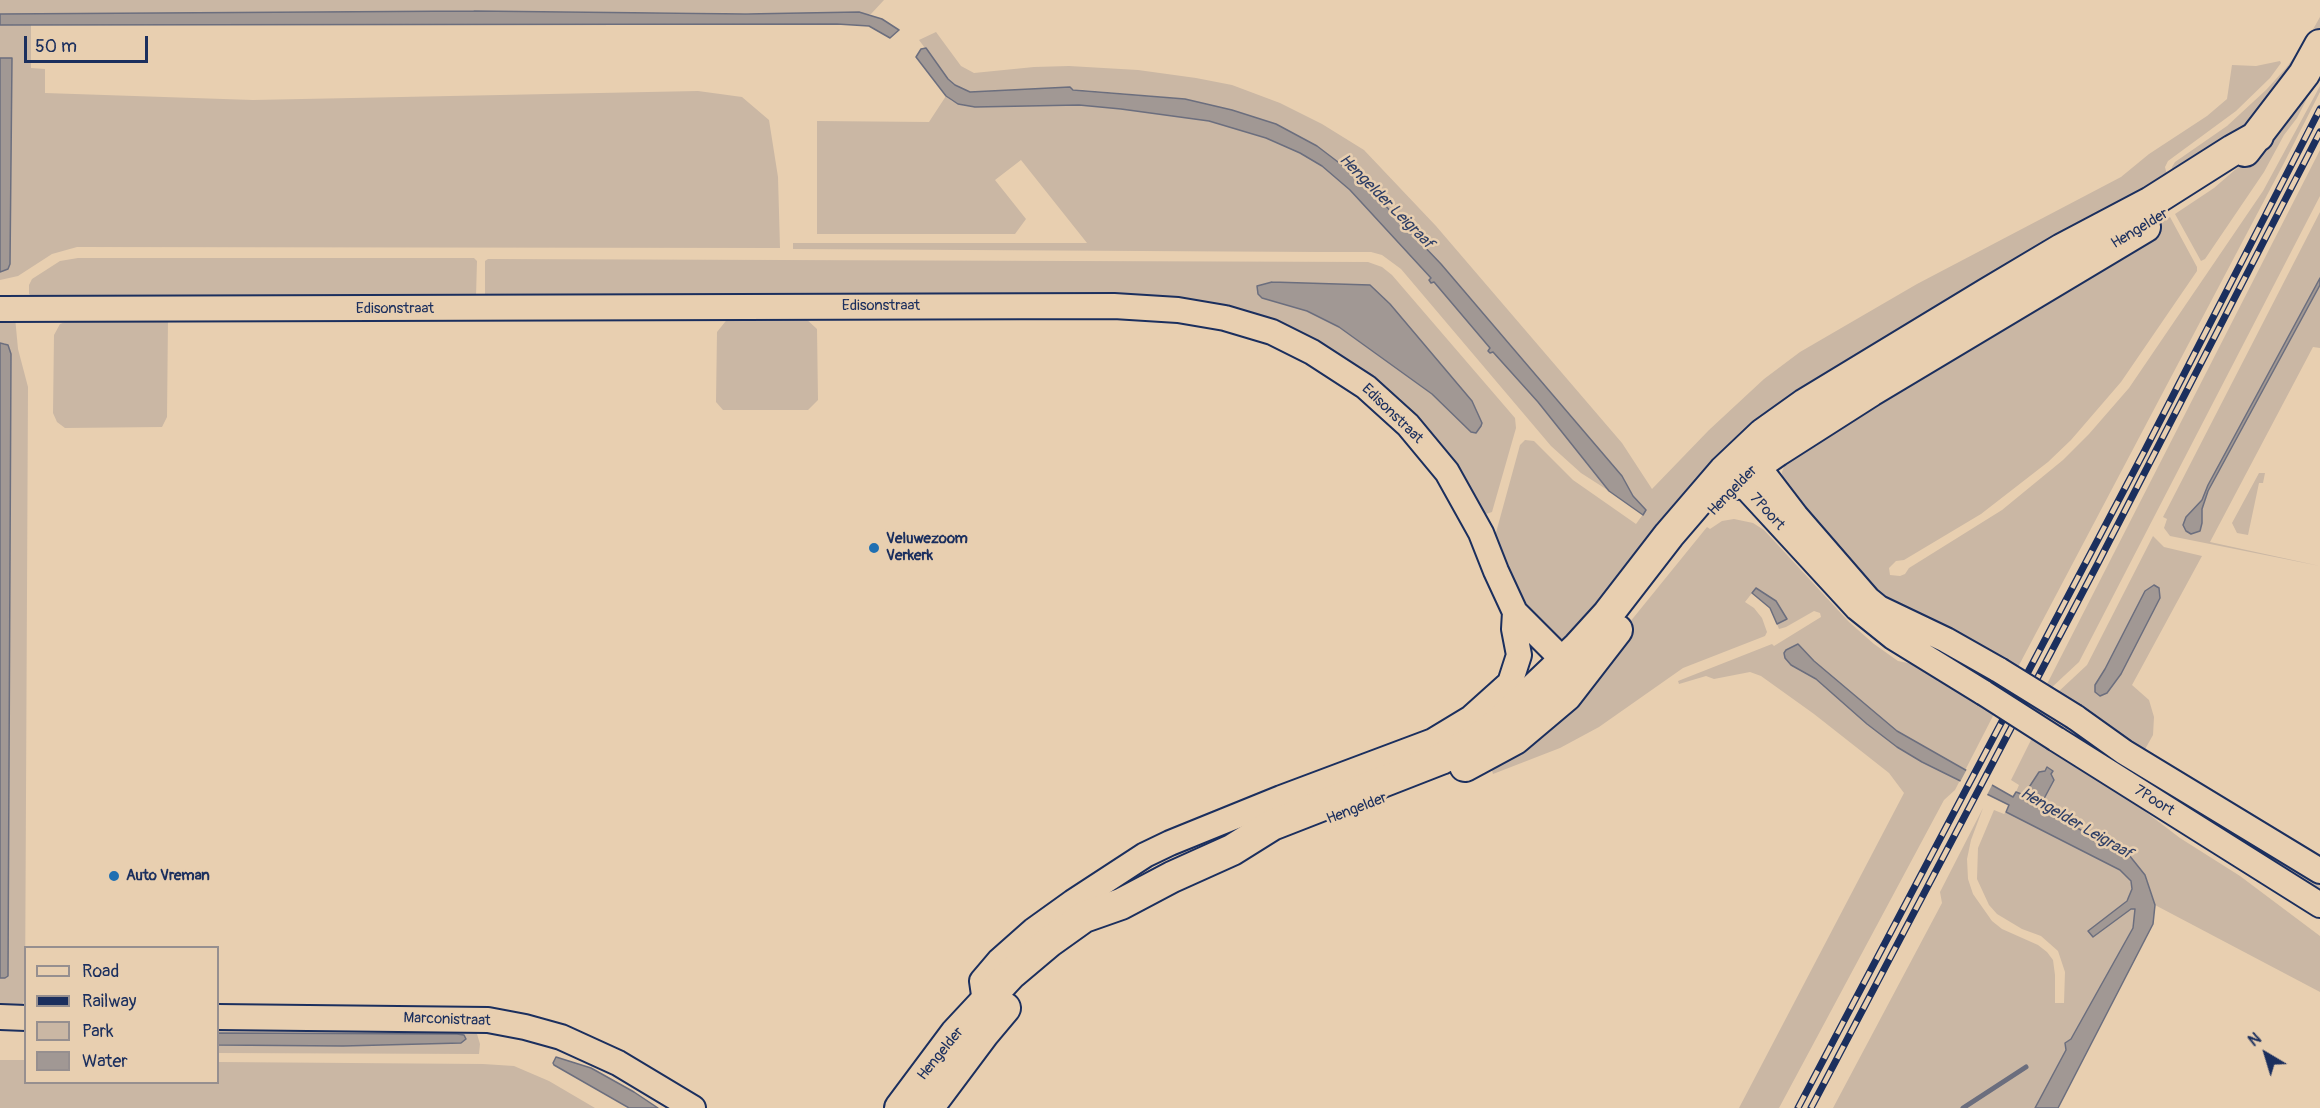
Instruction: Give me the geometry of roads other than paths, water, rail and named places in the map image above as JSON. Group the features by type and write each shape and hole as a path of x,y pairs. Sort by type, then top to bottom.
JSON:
{"main road":[{"name":"Hengelder","path":"1232,850 1266,845 1472,764 1515,739 1566,696 1653,582 1745,468 1763,434 1805,404 2052,254 2151,202 2258,136 2304,74 2320,45"},
{"name":"Hengelder","path":"900,1108 926,1071 1011,974 1049,942 1084,917 1121,904 1172,877 1232,850 1272,825 1442,759 1479,738 1496,725 1558,655 1608,614 1669,535 1745,468"},
{"name":"Hengelder","path":"928,1108 978,1040 1002,1012 1036,979 1101,927 1121,904"}],"street":[{"name":"Edisonstraat","path":"0,309 1114,306 1178,310 1226,318 1272,332 1311,352 1366,387 1408,425 1447,472 1481,533 1515,612 1558,655"},
{"name":"7Poort","path":"1745,468 1879,608 1946,640 1999,670 2074,717 2124,752 2320,871"},
{"name":"7Poort","path":"1745,468 1857,608 1893,637 2320,905"},
{"name":"Hengelder","path":"985,1002 982,981 999,961 1034,930 1114,874 1170,843 1433,741 1471,718 1510,683 1519,655 1514,629 1515,612"},
{"name":"Hengelder","path":"1514,670 1540,652 1558,655"},
{"path":"1558,655 1568,672 1566,696"},
{"path":"0,1017 24,1018"},
{"name":"Marconistraat","path":"219,1017 488,1020 525,1027 561,1037 618,1063 693,1108"}],"water":[{"path":"474,11 746,14 859,12 882,19 899,30 890,38 869,26 837,24 0,25 0,14"},
{"path":"926,48 948,79 970,92 1070,87 1073,90 1185,99 1232,110 1276,124 1317,146 1359,178 1441,264 1622,476 1633,496 1646,510 1643,515 1609,491 1538,402 1493,352 1488,351 1490,348 1434,282 1431,283 1429,280 1431,278 1350,190 1322,166 1266,138 1209,121 1079,105 975,107 958,104 946,96 916,57 921,49"},
{"path":"0,58 12,58 10,264 8,269 0,272"},
{"path":"2320,278 2320,285 2208,491 2202,509 2200,531 2191,534 2183,525 2186,517 2202,500"},
{"path":"1272,282 1370,285 1390,304 1472,401 1482,423 1476,433 1471,432 1432,394 1339,327 1307,311 1262,298 1258,294 1257,286"},
{"path":"0,343 8,345 11,354 8,976 5,978 0,978"},
{"path":"2154,585 2159,588 2160,598 2121,674 2107,693 2100,696 2095,692 2095,685 2145,591"},
{"path":"1756,588 1776,601 1787,619 1777,624 1770,608 1752,593"},
{"path":"1798,644 1814,661 1897,731 2013,797 2016,792 2024,795 2039,772 2045,771 2047,767 2053,771 2051,774 2054,780 2039,808 2129,855 2145,875 2155,905 2153,924 2058,1108 2035,1108 2066,1050 2065,1043 2071,1039 2133,928 2135,909 2131,909 2093,937 2088,931 2127,901 2132,889 2131,881 2120,870 2006,812 2009,805 1922,762 1897,747 1816,679 1791,665 1784,653"},
{"path":"219,1033 457,1034 464,1035 466,1039 461,1043 343,1046 219,1045"},
{"path":"556,1057 591,1068 658,1108 629,1108 554,1065"}],"waterway":[{"path":"1963,1108 2026,1067"}],"railway":[{"path":"1798,1108 2143,454 2320,109"},
{"path":"1811,1108 2097,565 2320,132"}],"place":[{"name":"Veluwezoom Verkerk","path":"874,548"},
{"name":"Auto Vreman","path":"114,876"}],"water label":[{"name":"Hengelder Leigraaf","path":"1386,202"},
{"name":"Hengelder Leigraaf","path":"2076,824"}]}
